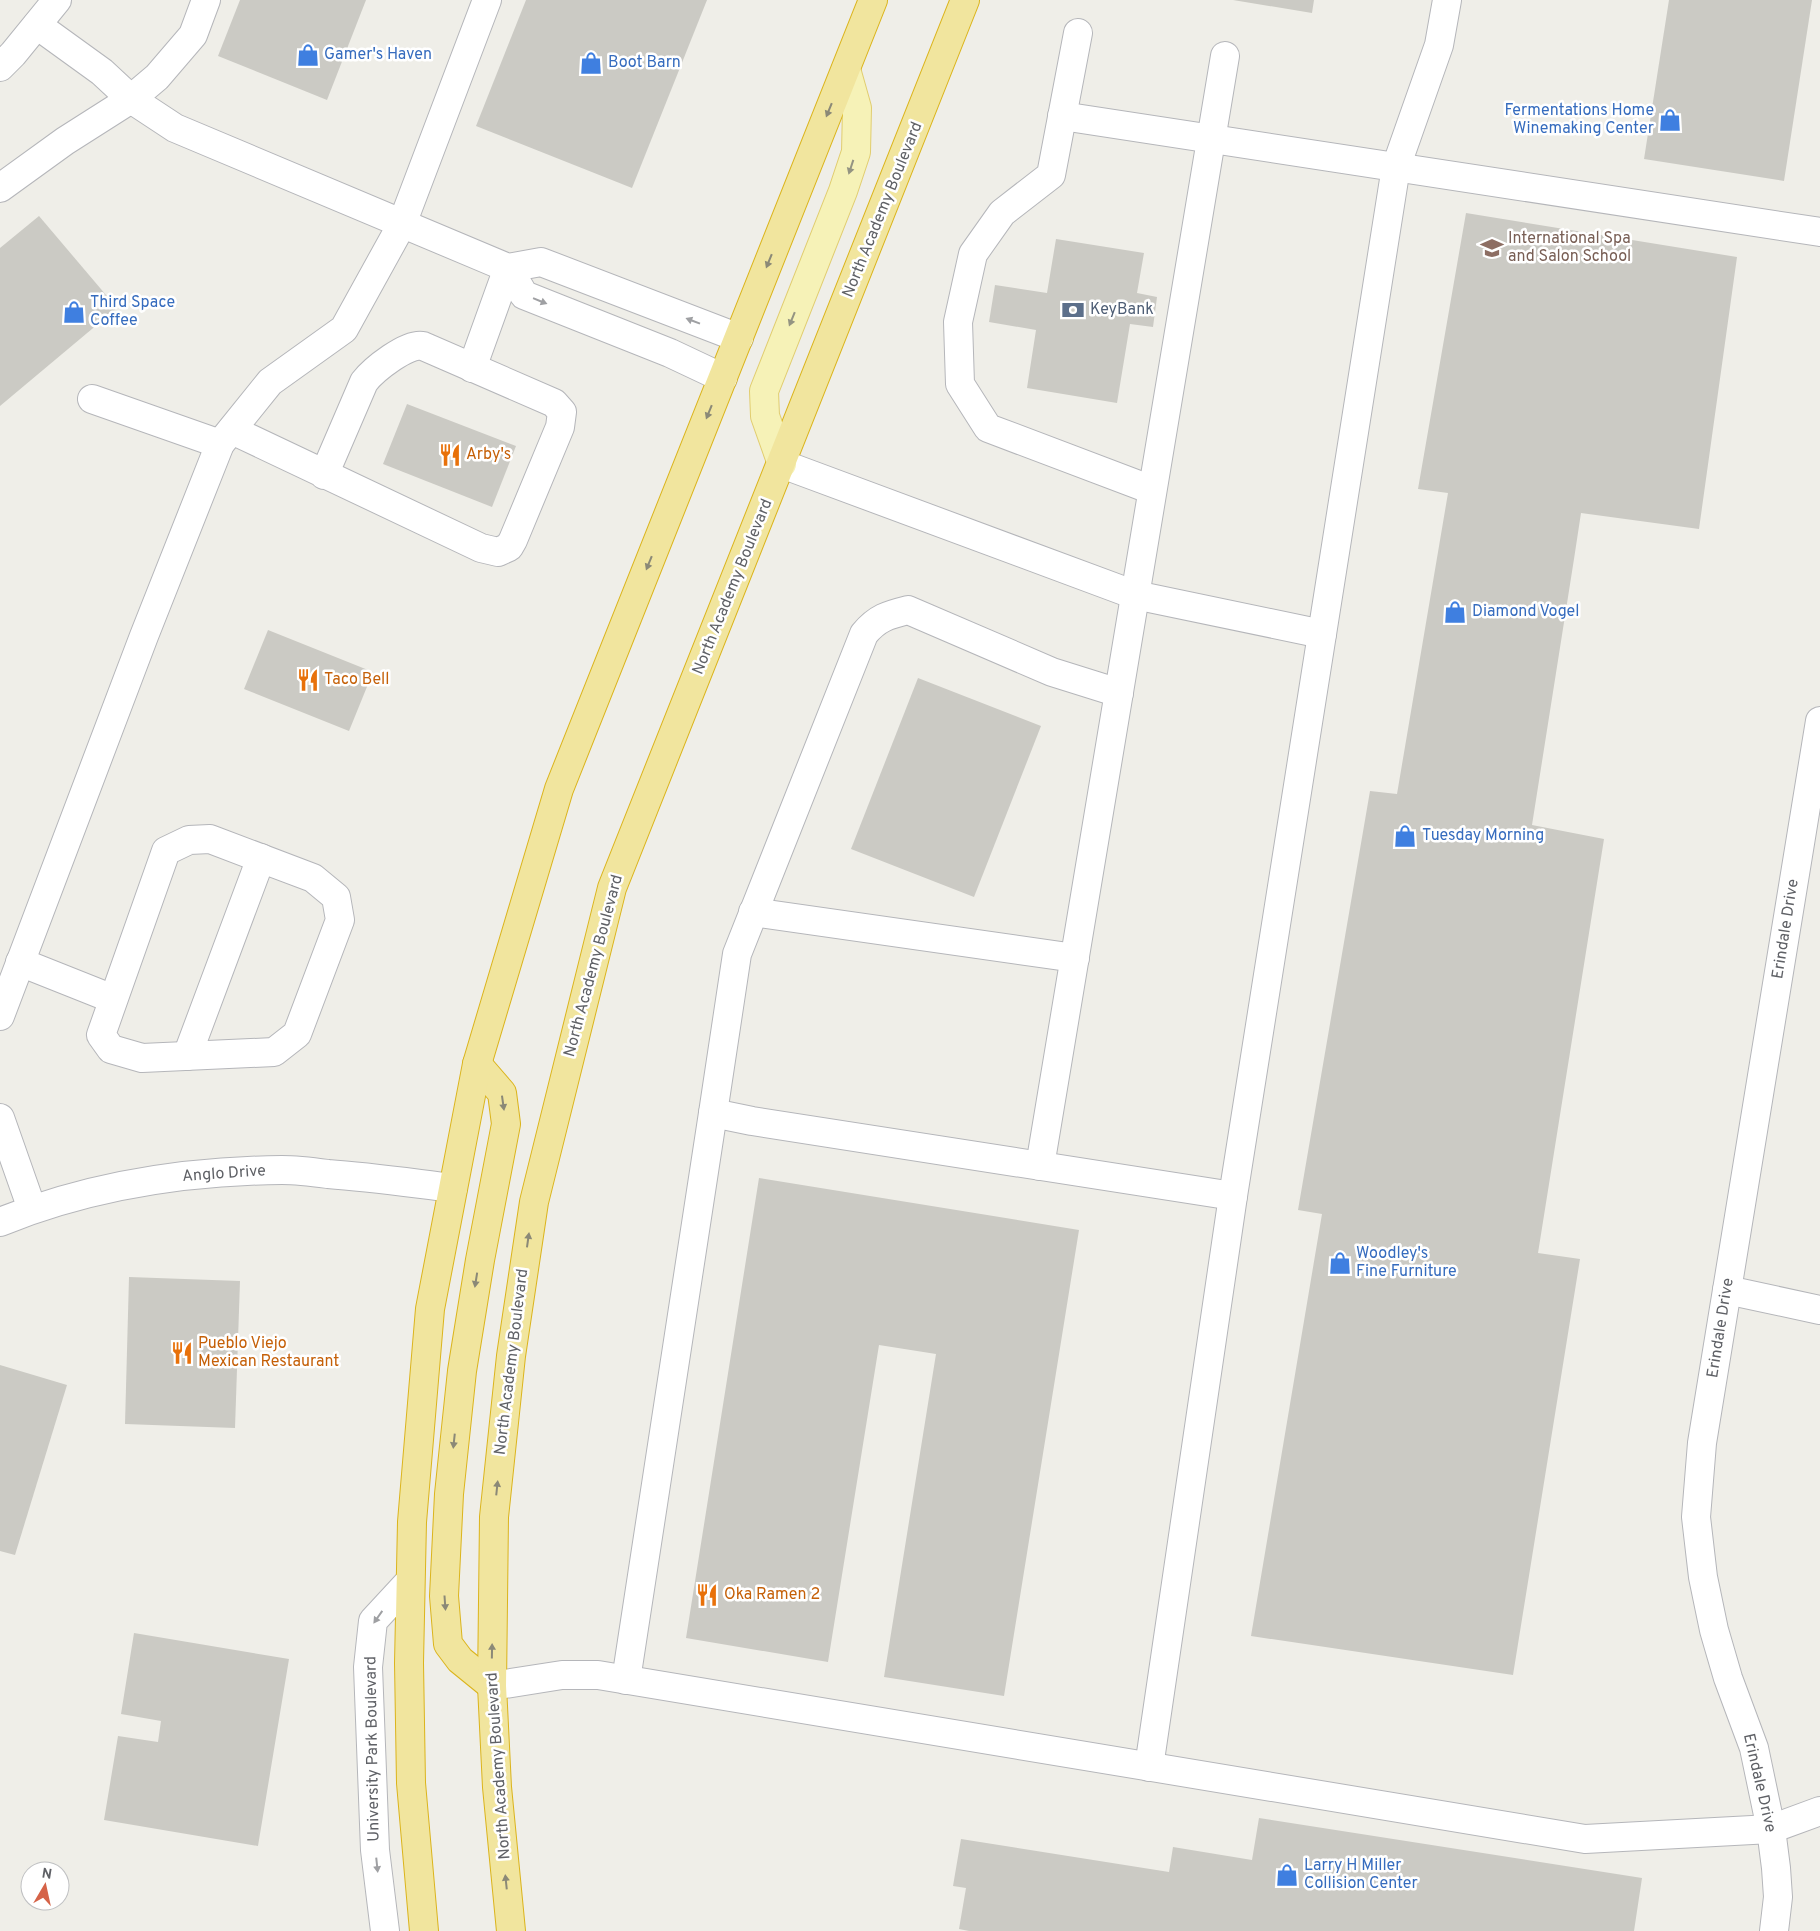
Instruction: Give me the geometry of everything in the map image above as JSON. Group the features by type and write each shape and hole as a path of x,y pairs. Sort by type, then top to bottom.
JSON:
{"highway":[{"path":"424,1931 411,1783 410,1580 412,1522 430,1309 477,1064 559,789 873,0"},
{"name":"North Academy Boulevard","path":"511,1931 497,1787 492,1686 494,1517 511,1356 534,1202 612,888 965,0"},
{"path":"477,1064 502,1093 506,1124 480,1260 462,1371 449,1494 444,1596 448,1644 460,1660 492,1686"}],"main road":[{"path":"782,464 765,416 764,391 843,191 856,152 857,108 846,69"}],"street":[{"path":"0,67 57,0"},
{"path":"0,188 65,141 131,99 157,76 192,35 206,0"},
{"path":"0,1016 144,636 226,437 270,382 344,329 402,224 487,0"},
{"path":"1149,1767 1233,1196 1396,167 1439,45 1447,0"},
{"path":"37,25 102,72 131,99 176,128 508,268 541,262 739,338"},
{"path":"1078,33 1051,175 1002,213 973,254 958,322 960,384 988,428 1152,490"},
{"path":"1040,1166 1225,56"},
{"path":"1062,116 1820,232"},
{"path":"472,368 508,268"},
{"path":"508,268 524,295 670,353 723,378"},
{"path":"92,399 226,437 324,475 480,548 498,552 504,550 513,540 560,426 562,412 554,403 420,345 409,347 364,382 324,475"},
{"path":"782,464 1135,595 1322,634"},
{"path":"626,1680 737,954 864,634 872,623 886,616 908,610 1052,672 1119,693"},
{"name":"Erindale Drive","path":"1774,1931 1778,1898 1771,1829 1754,1748 1728,1678 1714,1630 1703,1577 1696,1517 1702,1443 1820,721"},
{"path":"210,839 260,858 312,878 336,898 340,920 298,1034 274,1052 142,1058 111,1049 101,1035 166,851 189,840 210,839"},
{"path":"187,1056 260,858"},
{"path":"753,912 1074,958"},
{"path":"20,962 113,999"},
{"path":"713,1113 752,1121 1233,1196"},
{"path":"0,1118 32,1209"},
{"name":"Anglo Drive","path":"0,1222 32,1209 78,1196 136,1184 219,1172 284,1170 452,1188"},
{"path":"1727,1290 1820,1310"},
{"name":"University Park Boulevard","path":"384,1931 375,1850 368,1668 374,1621 410,1580"},
{"path":"492,1686 562,1675 598,1675 1585,1839 1771,1829 1820,1811"}],"building":[{"path":"240,0 366,0 327,100 218,56"},
{"name":"Boot Barn","path":"526,0 707,0 632,188 476,126"},
{"path":"1233,0 1314,0 1312,13"},
{"path":"1669,0 1812,0 1784,181 1644,159"},
{"path":"1466,213 1737,257 1699,529 1581,513 1532,825 1604,839 1538,1253 1580,1259 1513,1675 1251,1636 1322,1214 1298,1210 1370,791 1397,794 1448,493 1418,489"},
{"path":"39,216 117,308 0,406 0,248"},
{"name":"KeyBank","path":"1056,239 1144,253 1137,293 1157,297 1153,327 1130,324 1117,403 1027,388 1036,330 989,322 995,285 1047,293"},
{"name":"Arby's","path":"407,404 516,446 492,507 383,464"},
{"name":"Taco Bell","path":"268,630 373,672 349,731 244,689"},
{"path":"918,678 1041,726 974,897 851,849"},
{"path":"759,1178 1079,1230 1004,1696 884,1677 936,1354 879,1345 828,1662 686,1638"},
{"name":"Pueblo Viejo Mexican Restaurant","path":"129,1277 240,1281 235,1428 125,1424"},
{"path":"0,1365 67,1385 15,1555 0,1551"},
{"path":"134,1633 289,1659 258,1846 104,1820 118,1736 158,1742 161,1721 121,1714"},
{"name":"Larry H Miller Collision Center","path":"1259,1818 1642,1878 1634,1931 969,1931 959,1929 966,1888 953,1886 961,1839 1169,1872 1173,1847 1252,1860"}],"place":[{"name":"Gamer's Haven","path":"308,55"},
{"name":"Boot Barn","path":"591,63"},
{"name":"Fermentations Home Winemaking Center","path":"1670,120"},
{"name":"International Spa and Salon School","path":"1492,248"},
{"name":"KeyBank","path":"1073,310"},
{"name":"Third Space Coffee","path":"74,312"},
{"name":"Arby's","path":"450,455"},
{"name":"Diamond Vogel","path":"1455,612"},
{"name":"Taco Bell","path":"308,680"},
{"name":"Tuesday Morning","path":"1405,836"},
{"name":"Woodley's Fine Furniture","path":"1340,1263"},
{"name":"Pueblo Viejo Mexican Restaurant","path":"182,1353"},
{"name":"Oka Ramen 2","path":"707,1595"},
{"name":"Larry H Miller Collision Center","path":"1287,1875"}]}
